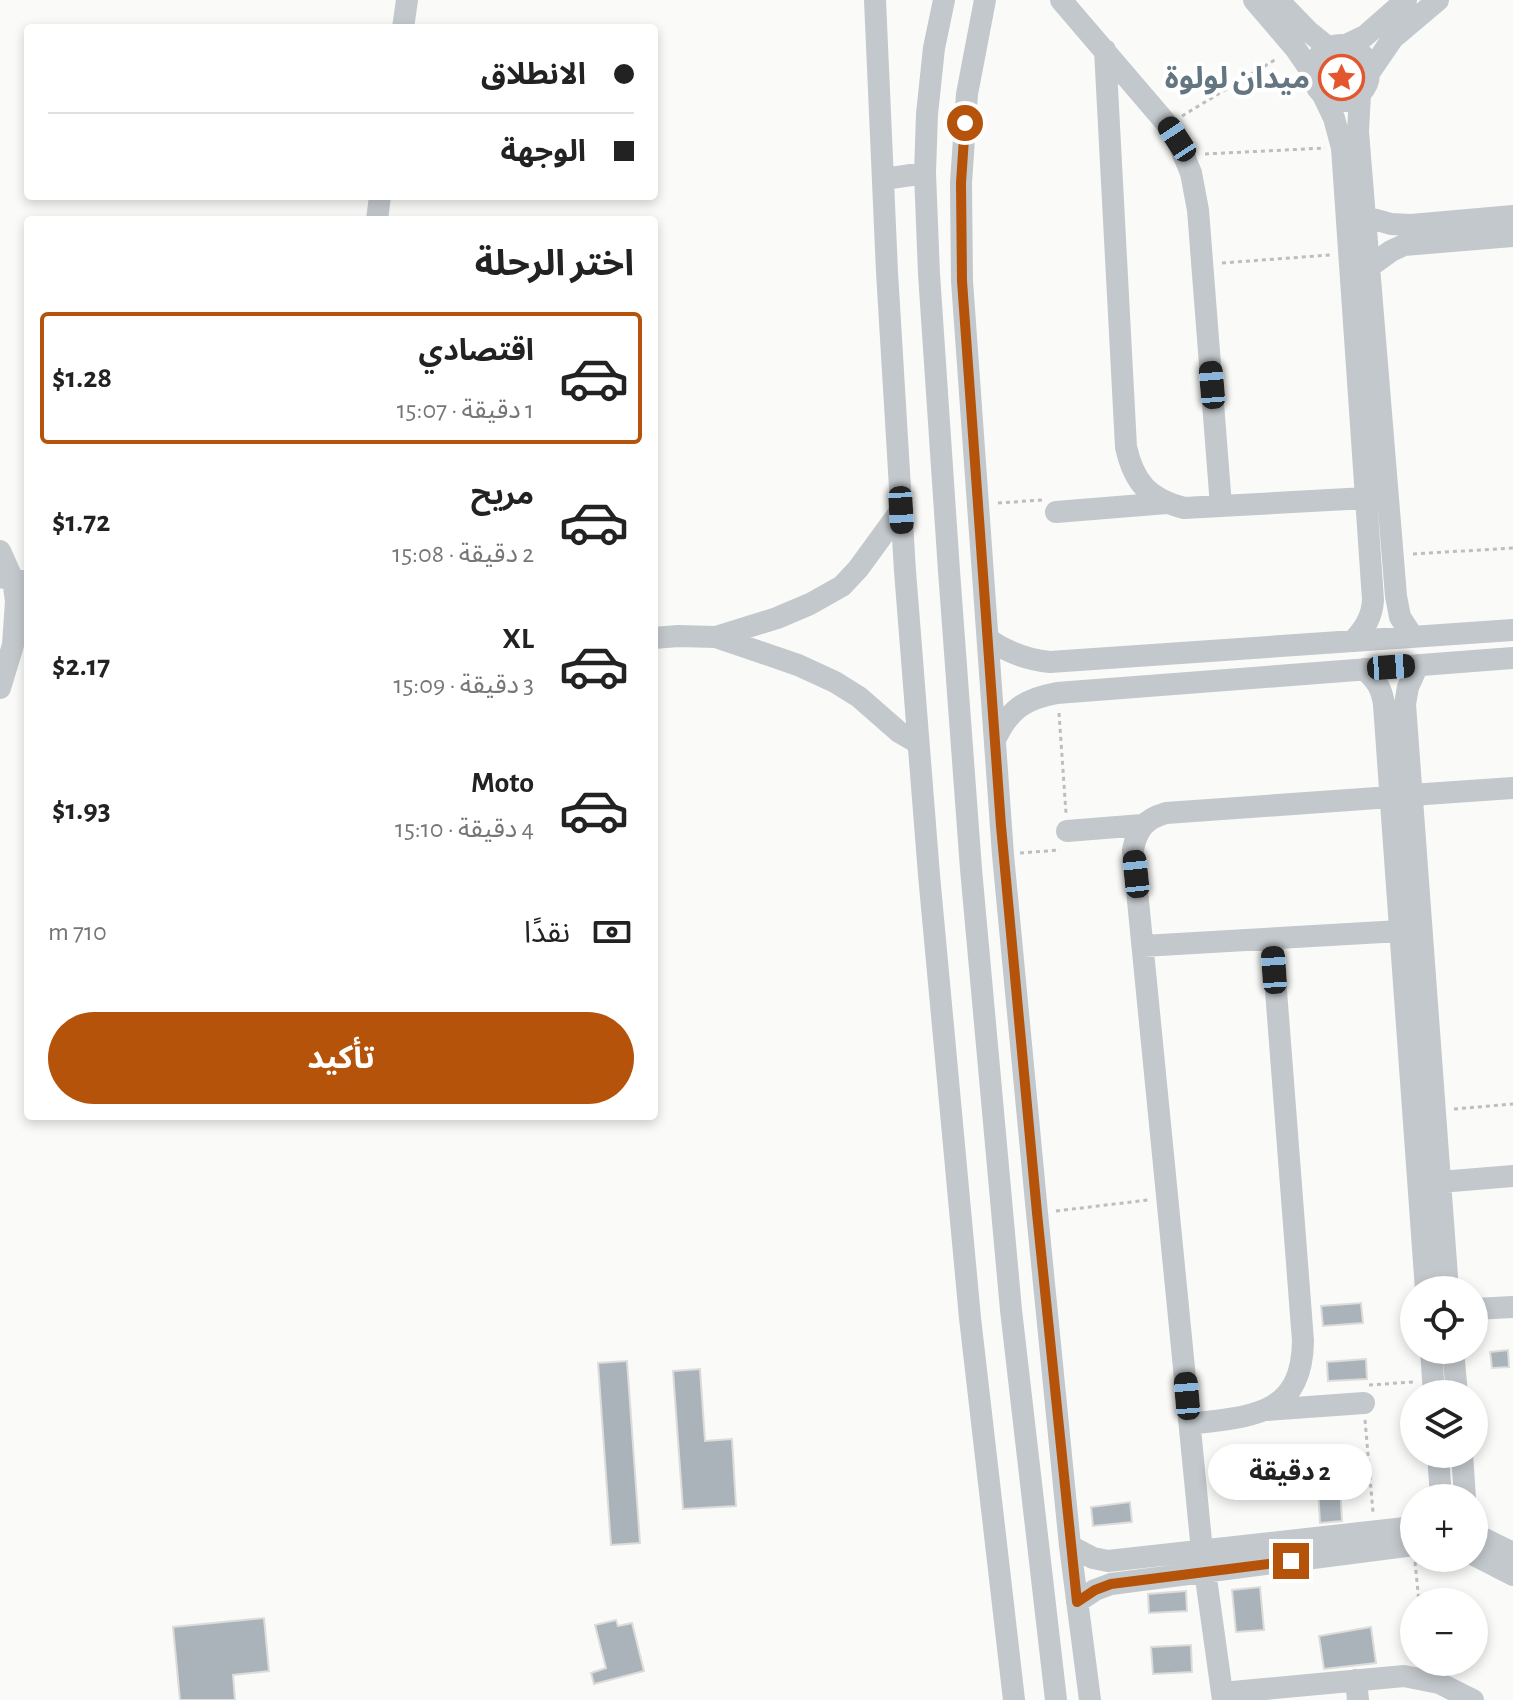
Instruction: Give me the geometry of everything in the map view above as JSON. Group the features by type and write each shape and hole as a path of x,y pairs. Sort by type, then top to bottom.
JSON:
{"street":[{"path":"404,24 407,0"},
{"path":"875,0 901,510 918,743 968,1302 1014,1700"},
{"path":"944,0 934,48 927,114 925,173 930,289 971,869 1011,1310 1056,1700"},
{"path":"985,0 967,94 961,183 962,281 1003,855 1070,1546 1090,1700"},
{"path":"1061,0 1167,124 1185,155 1196,191 1221,506"},
{"path":"1254,0 1313,74"},
{"path":"1278,0 1308,31 1337,47 1359,52 1368,65 1368,81 1360,94 1358,132 1398,607 1413,637"},
{"path":"1353,641 1369,621 1372,611 1342,148 1334,118 1314,82 1313,74 1317,58 1365,36 1406,0"},
{"path":"1369,73 1393,38 1438,0"},
{"path":"1105,50 1126,447 1138,481 1151,494 1184,508 1366,498"},
{"path":"1323,95 1345,101 1360,94"},
{"path":"884,179 925,173"},
{"path":"1366,217 1391,224 1411,225 1513,216"},
{"path":"1369,267 1404,245 1513,236"},
{"path":"939,420 972,419"},
{"path":"1056,512 1167,503"},
{"path":"716,637 777,618 842,586 901,510"},
{"path":"0,551 14,580 16,601 13,645 0,688"},
{"path":"988,639 1023,658 1050,662 1513,630"},
{"path":"658,638 716,637 798,665 859,697 899,732 918,743"},
{"path":"995,740 1001,726 1022,704 1036,697 1057,693 1513,658"},
{"path":"1395,705 1418,665"},
{"path":"1364,669 1395,705 1401,796 1435,1110 1447,1276"},
{"path":"1473,1700 1450,1688 1416,1677 1393,1676 1357,1690 1222,1697 1204,1561 1133,850 1142,825 1166,813 1513,788"},
{"path":"1401,796 1400,931 1425,1276"},
{"path":"1067,831 1142,825"},
{"path":"1143,946 1400,931"},
{"path":"1267,1410 1284,1398 1296,1381 1303,1361 1272,939"},
{"path":"1440,1182 1513,1176"},
{"path":"1488,1308 1513,1307"},
{"path":"1190,1424 1247,1417 1267,1410 1364,1403"},
{"path":"1376,1541 1400,1532"},
{"path":"1070,1546 1123,1570 1376,1541 1400,1544"},
{"path":"1488,1543 1513,1553"},
{"path":"1488,1550 1513,1575"},
{"path":"1077,1602 1111,1584 1123,1570"}],"path":[{"path":"1167,124 1295,48"},
{"path":"1185,155 1342,148"},
{"path":"1202,265 1348,253"},
{"path":"978,505 1040,499 1056,512"},
{"path":"1393,555 1513,548"},
{"path":"1003,855 1066,849 1068,846 1057,693"},
{"path":"1435,1110 1513,1104"},
{"path":"1037,1213 1168,1198"},
{"path":"1376,1541 1362,1390 1366,1385 1400,1386"}],"building":[{"path":"1361,1303 1363,1323 1323,1326 1321,1306"},
{"path":"1508,1350 1509,1367 1492,1368 1490,1352"},
{"path":"1366,1359 1367,1379 1328,1381 1327,1362"},
{"path":"627,1361 640,1543 611,1545 598,1363"},
{"path":"700,1369 705,1441 732,1439 736,1506 683,1509 673,1371"},
{"path":"1340,1486 1342,1521 1320,1523 1318,1487"},
{"path":"1130,1502 1132,1522 1093,1526 1091,1507"},
{"path":"1260,1587 1264,1630 1236,1632 1232,1590"},
{"path":"1186,1591 1187,1611 1149,1613 1148,1594"},
{"path":"264,1618 269,1671 233,1675 235,1700 180,1700 173,1627"},
{"path":"616,1620 618,1626 632,1623 644,1671 594,1684 591,1673 606,1668 595,1625"},
{"path":"1371,1627 1376,1663 1324,1669 1319,1636"},
{"path":"1191,1645 1192,1672 1153,1674 1151,1647"}],"place":[{"name":"ميدان لولوة","path":"1341,78"}],"route":[{"path":"965,123 961,183 962,281 1001,826 1077,1602 1111,1584 1291,1561"}]}
